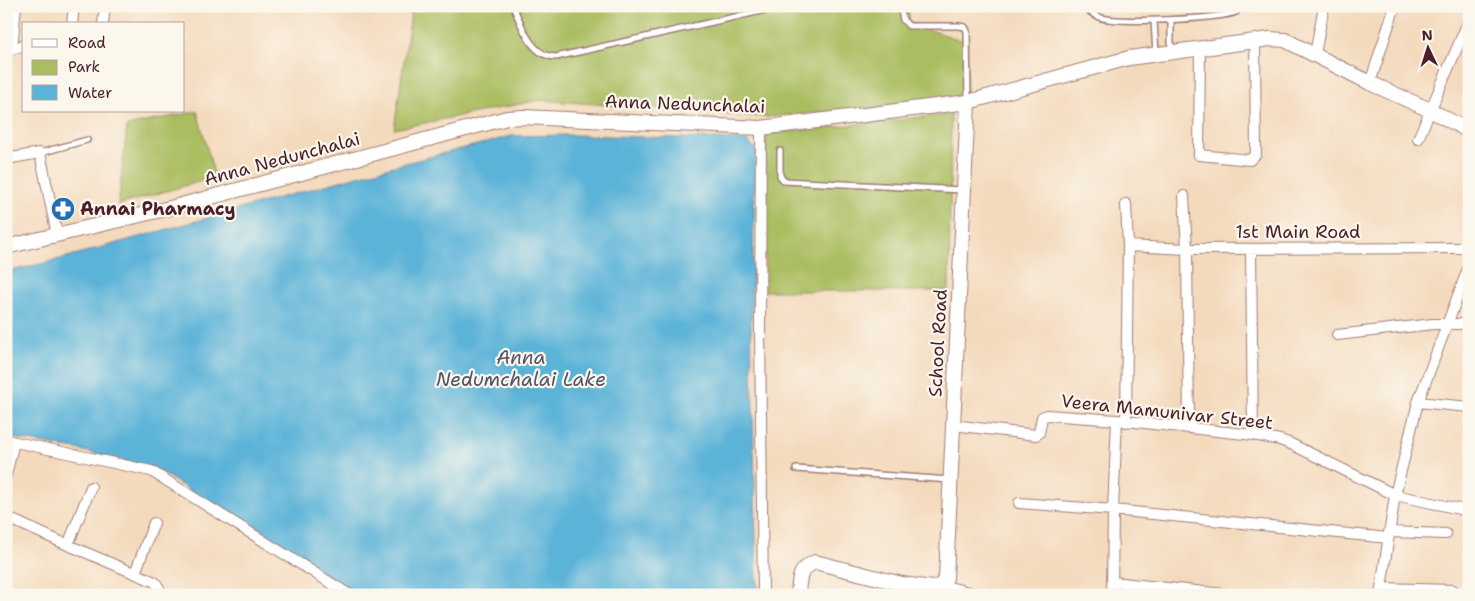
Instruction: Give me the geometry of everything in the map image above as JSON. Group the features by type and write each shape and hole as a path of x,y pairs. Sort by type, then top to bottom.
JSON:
{"street":[{"path":"16,6 9,50 22,46"},
{"path":"72,22 74,6"},
{"path":"103,22 105,6"},
{"path":"1315,54 1324,6"},
{"path":"1370,82 1395,6"},
{"path":"1418,139 1432,111 1469,20"},
{"name":"Anna Nedunchalai","path":"6,247 174,207 507,118 522,117 761,128 968,102 1129,58 1270,39 1285,40 1432,111 1469,131"},
{"path":"1200,49 1199,155 1250,160 1256,154 1255,41"},
{"name":"School Road","path":"948,590 946,578 950,480 968,102"},
{"path":"761,128 760,332 763,595"},
{"path":"6,159 40,153 57,235"},
{"path":"1184,196 1187,249 1189,428"},
{"path":"1112,595 1113,510 1121,421 1128,246 1126,204"},
{"name":"1st Main Road","path":"1128,246 1187,249 1469,248"},
{"path":"1251,249 1253,435"},
{"path":"1453,590 1380,591 1395,495 1418,402 1469,266"},
{"path":"1337,335 1447,324 1469,324"},
{"path":"1418,402 1469,407"},
{"name":"Veera Mamunivar Street","path":"953,425 1036,434 1039,433 1041,419 1045,415 1253,435 1291,444 1395,495 1469,511"},
{"path":"6,475 10,441 151,472 350,595"},
{"path":"68,545 90,487"},
{"path":"1019,503 1388,535 1446,534"},
{"path":"6,517 155,582 159,588"},
{"path":"135,573 154,522"},
{"path":"798,595 798,579 806,566 815,562 903,591 923,595"},
{"path":"1113,582 1232,595"},
{"path":"903,591 934,588 981,595"}],"lane":[{"path":"512,6 533,46 542,55 556,57 784,6"},
{"path":"900,6 901,17 910,26 959,26 965,27 968,31 968,102"},
{"path":"1083,6 1099,18 1140,21 1171,20 1237,11 1242,6"},
{"path":"1154,20 1156,54"},
{"path":"1171,20 1171,53"},
{"path":"40,153 87,140"},
{"path":"780,151 780,176 784,181 964,190"},
{"path":"796,468 950,480"}],"green space":[{"path":"412,6 909,6 909,23 967,42 966,100 767,117 540,100 394,129"},
{"path":"197,111 215,177 118,205 127,126"},
{"path":"951,114 949,291 765,291 766,134"}],"water":[{"name":"Anna Nedumchalai Lake","path":"574,135 745,140 756,149 751,325 757,581 760,595 363,595 354,592 154,468 76,449 6,437 6,272 49,262 394,166 512,136"}],"place":[{"name":"Annai Pharmacy","path":"63,209"}]}
